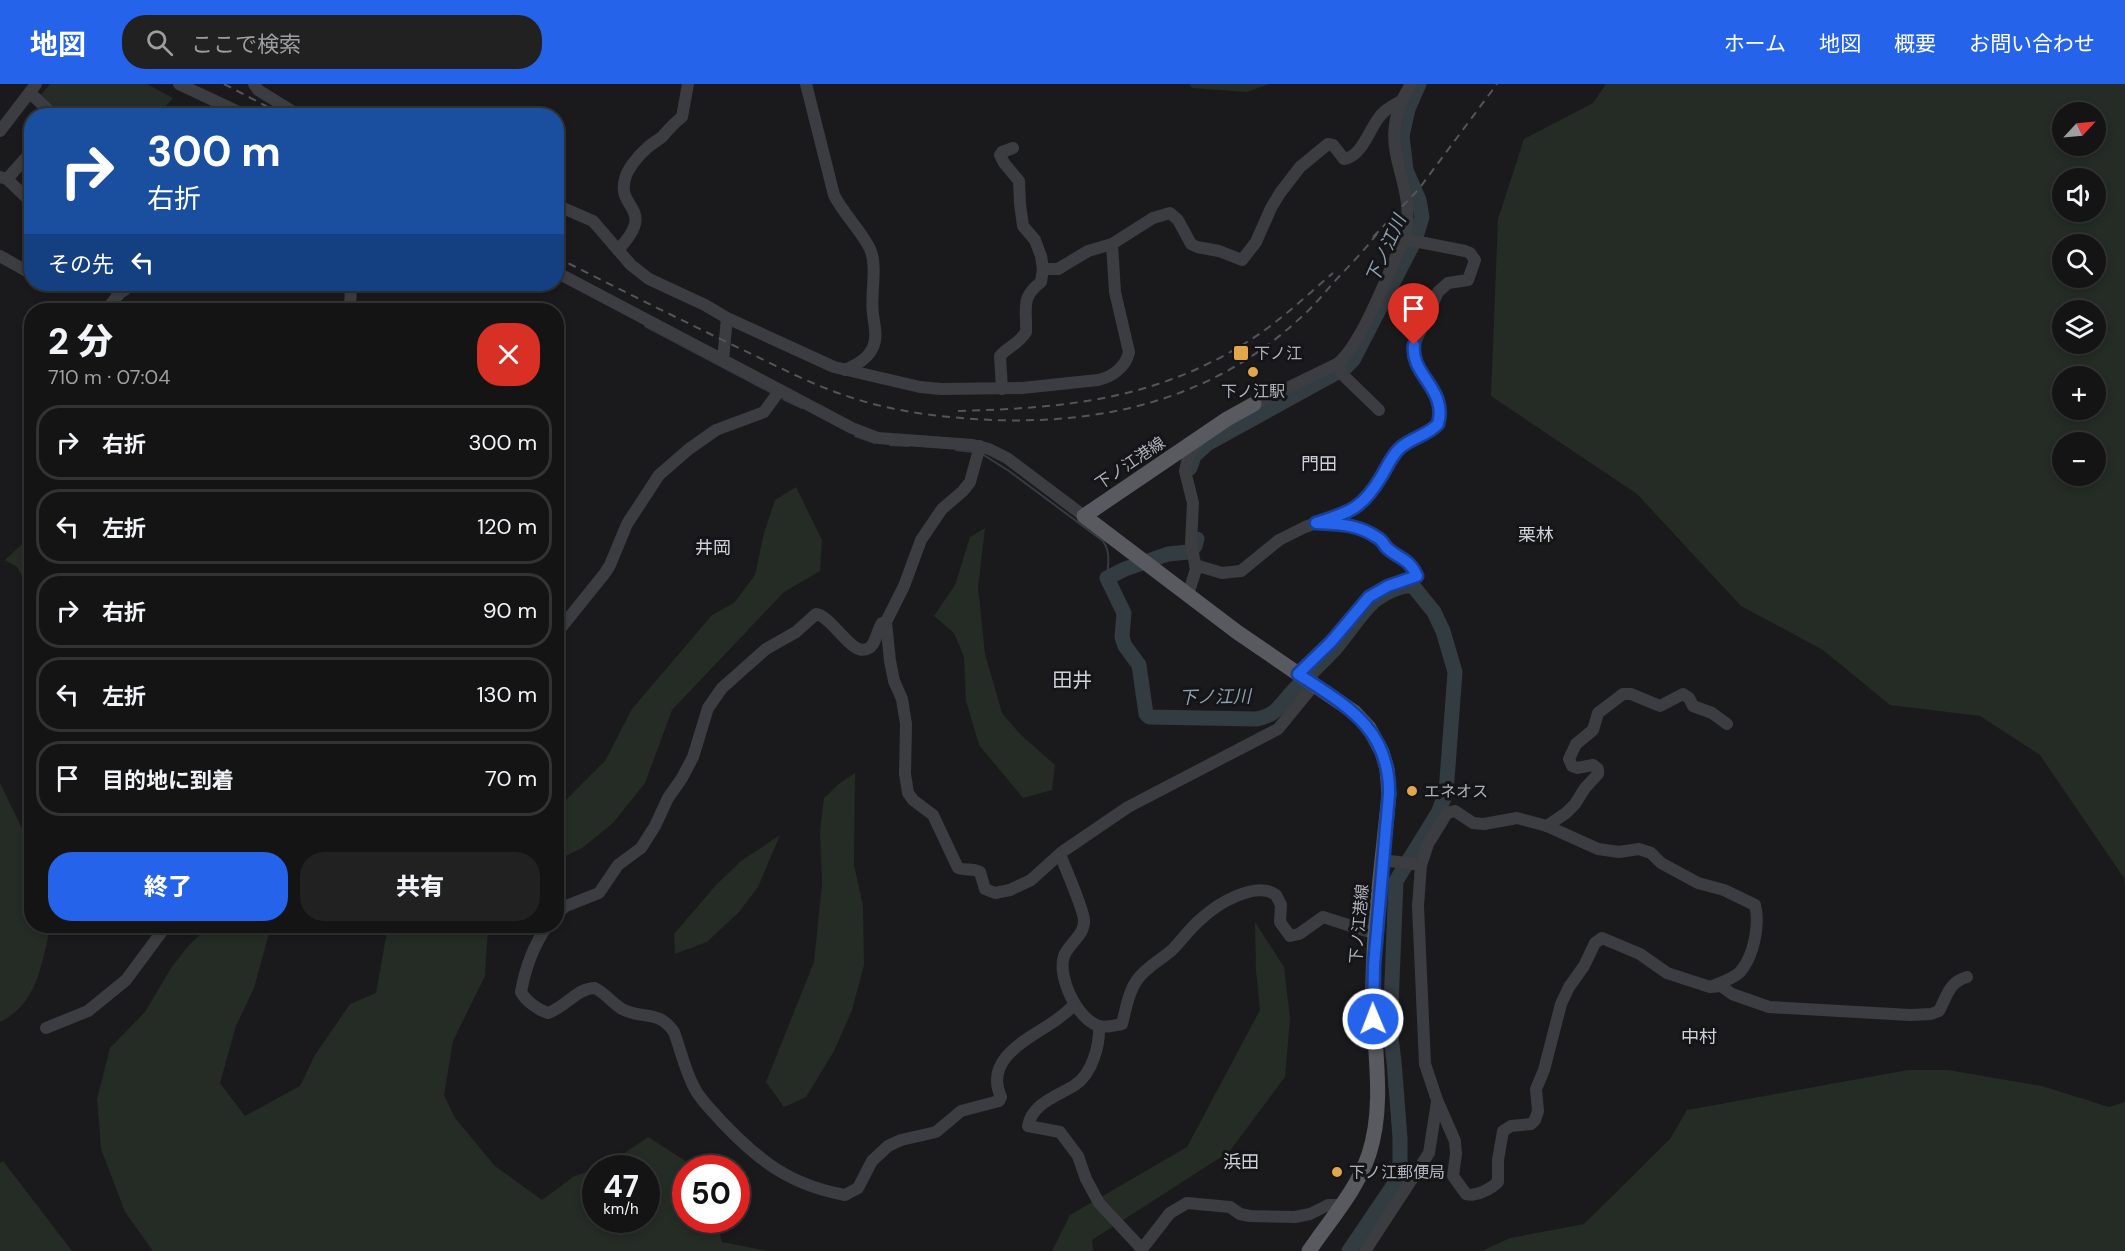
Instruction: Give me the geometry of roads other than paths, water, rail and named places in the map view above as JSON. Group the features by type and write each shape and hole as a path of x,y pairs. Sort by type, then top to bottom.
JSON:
{"main road":[{"name":"下ノ江港線","path":"1084,516 1205,434 1254,404"},
{"path":"1084,516 1299,675"},
{"name":"下ノ江港線","path":"1299,675 1342,703 1371,731 1382,752 1389,784 1388,861 1376,934 1373,982 1376,1124 1365,1165 1357,1182 1309,1251"}],"street":[{"path":"179,84 230,108"},
{"path":"254,84 258,90 287,108"},
{"path":"618,250 636,225 636,218 625,192 625,177 647,148 660,139 670,126 682,117 688,84"},
{"path":"806,84 834,195 841,209 867,243 873,258 871,299 875,341 863,360 845,370"},
{"path":"1254,404 1339,369 1410,241 1408,205 1395,158 1393,139 1394,121 1401,101 1411,84"},
{"path":"0,132 33,88 49,108"},
{"path":"1043,269 1058,269 1088,250 1112,244 1153,218 1170,213 1178,220 1191,244 1197,248 1219,251 1242,260 1256,242 1273,204 1300,167 1328,144 1333,145 1342,158 1351,157 1381,116 1401,101"},
{"path":"1002,389 1000,356 1015,346 1026,332 1026,298 1031,290 1041,282 1043,269 1038,246 1023,226 1018,179 1000,155 1013,148"},
{"path":"24,159 4,178 24,196"},
{"path":"564,208 593,221 631,266 643,275 727,318 834,367 920,387 941,389 1002,389 1098,380 1107,377 1124,364 1129,356 1129,348 1115,292 1112,244"},
{"path":"1195,565 1222,573 1241,571 1279,540 1316,523 1344,514 1360,505 1400,448 1431,431 1438,424 1438,399 1420,371 1414,354 1414,345 1438,292 1448,283 1468,280 1474,260 1470,253 1465,251 1410,241"},
{"path":"0,256 24,270"},
{"path":"564,276 852,428 878,438 978,451 995,451 1084,516"},
{"path":"112,303 123,291"},
{"path":"723,360 727,318"},
{"path":"1339,369 1379,410"},
{"path":"564,624 605,573 627,524 659,475 689,449 716,430 764,412 780,390"},
{"path":"1188,595 1194,579 1195,565 1192,548 1192,503 1185,477 1185,466 1192,448 1205,434"},
{"path":"978,451 968,487 942,509 921,540 904,586 886,622 890,662 894,681 902,699 906,724 905,774 908,793 913,800 933,815 958,868 966,871 975,869 980,872 985,889 995,893 1010,890 1031,880 1060,854 1128,807 1278,729 1314,685"},
{"path":"1299,675 1369,597 1388,586 1417,576 1413,566 1367,531 1344,524 1316,523"},
{"path":"564,907 598,893 618,865 641,848 693,757 708,708 723,688 743,668 766,649 796,632 816,614 827,619 853,646 860,650 871,647 879,627 886,622"},
{"path":"1547,826 1575,804 1598,774 1598,769 1593,765 1577,768 1572,766 1569,759 1576,744 1593,730 1598,713 1623,694 1631,694 1660,706 1683,694 1689,698 1693,706 1712,713 1727,724"},
{"path":"1710,987 1738,974 1743,967 1756,927 1758,915 1755,905 1724,890 1698,883 1660,863 1651,853 1639,849 1619,852 1598,849 1547,826 1517,818 1484,824 1467,821 1457,812 1449,812 1442,819 1419,865 1418,906 1425,1061 1437,1100 1456,1145 1453,1176 1466,1194 1477,1194 1498,1182 1498,1160 1503,1131 1511,1126 1530,1125 1535,1120 1538,1111 1536,1089 1544,1070 1561,1004 1569,987 1584,966 1594,943 1602,938 1640,954 1667,973 1710,987 1722,986 1732,994 1769,1007 1918,1015 1939,1011 1951,985 1967,977"},
{"path":"1060,854 1084,919 1082,931 1068,947 1063,958 1063,975 1074,1005 1082,1015 1099,1026 1122,1024 1129,996 1138,979 1174,948 1202,918 1245,892 1263,890 1276,895 1281,905 1280,922 1290,936 1299,934 1323,916 1376,934"},
{"path":"1388,861 1419,865"},
{"path":"46,1028 88,1011 126,980 161,933"},
{"path":"543,933 528,967 521,992 525,997 538,1008 548,1012 568,1002 583,990 595,988 624,1010 660,1018 669,1024 674,1032 695,1089 732,1132 768,1165 780,1172 820,1190 845,1195 858,1188 872,1161 888,1146 901,1140 936,1132 961,1111 999,1101 997,1072 1010,1051 1074,1005"},
{"path":"1099,1026 1100,1038 1085,1074 1076,1084 1039,1107 1030,1119 1029,1126 1060,1132 1078,1156 1086,1179 1099,1203 1143,1250 1170,1214 1187,1203 1230,1207 1240,1214 1250,1216 1295,1216 1310,1214 1328,1205 1341,1205"},
{"path":"1365,1251 1428,1153 1437,1100"}],"waterway":[{"name":"下ノ江川","path":"1190,468 1194,456 1207,444 1345,368 1353,360 1415,240 1422,217 1419,200 1406,170 1402,136 1408,109 1419,84"},
{"path":"645,326 772,393"},
{"path":"783,399 802,408"},
{"path":"855,436 875,443"},
{"path":"890,445 908,446"},
{"path":"956,450 974,452"},
{"path":"982,454 1009,471 1103,541 1108,554 1107,578"},
{"name":"下ノ江川","path":"1197,539 1195,546 1189,552 1168,554 1107,578 1124,613 1122,637 1125,646 1139,665 1146,714 1149,717 1256,719 1268,716 1277,710 1296,687 1334,650 1372,603 1391,591 1408,586 1413,586 1434,612 1443,631 1455,672 1446,793 1438,813 1396,881 1390,1031 1400,1138 1397,1180 1349,1251"}],"railway":[{"path":"224,84 270,108"},
{"path":"1373,237 1418,190 1497,84"},
{"path":"564,261 778,367 844,395 881,406 937,416 1036,420 1117,411 1156,401 1194,387 1231,369 1265,347 1303,316 1379,231"},
{"path":"958,411 1072,403 1143,389 1178,377 1213,361 1270,327 1333,273"}],"place":[{"name":"下ノ江","path":"1241,353"},
{"name":"下ノ江駅","path":"1253,372"},
{"name":"エネオス","path":"1412,791"},
{"name":"下ノ江郵便局","path":"1337,1172"}],"district":[{"name":"門田","path":"1319,464"},
{"name":"栗林","path":"1536,535"},
{"name":"井岡","path":"713,548"},
{"name":"田井","path":"1072,680"},
{"name":"中村","path":"1699,1037"},
{"name":"浜田","path":"1241,1162"}]}
